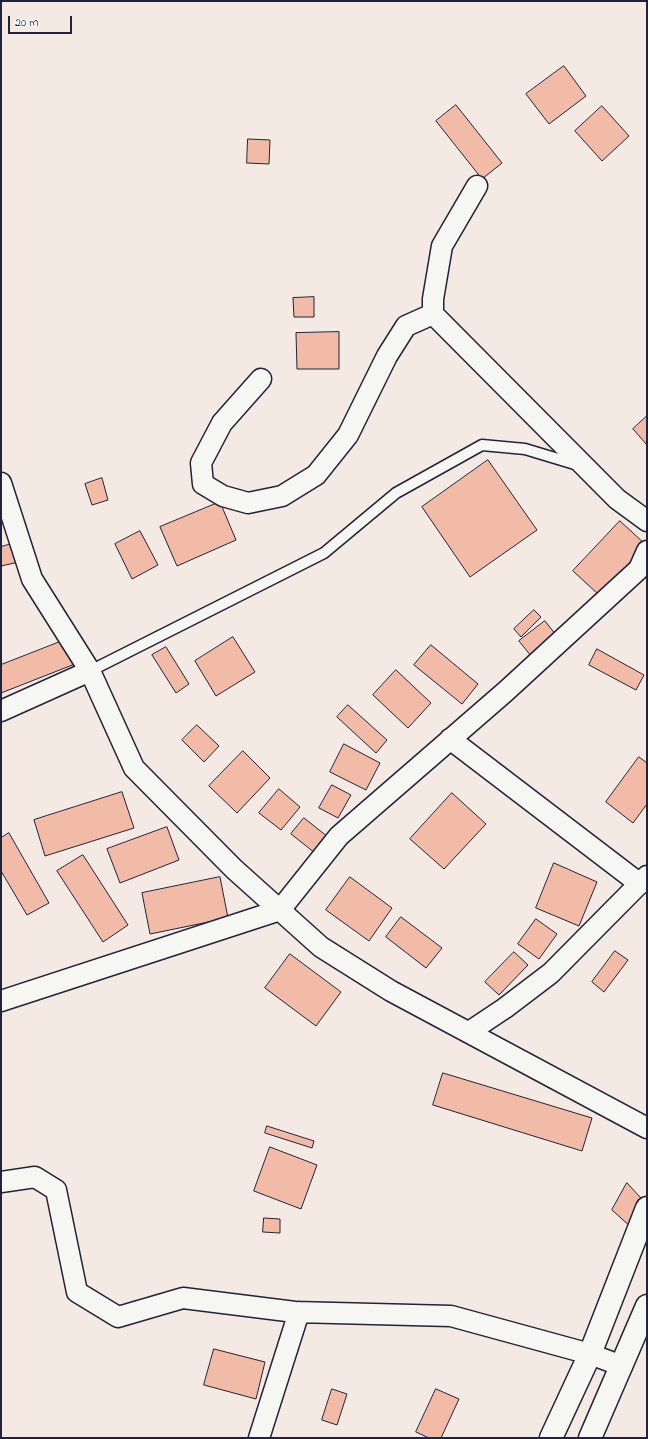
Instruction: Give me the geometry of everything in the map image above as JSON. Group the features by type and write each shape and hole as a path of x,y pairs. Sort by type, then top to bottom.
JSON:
{"main road":[{"path":"551,1438 590,1354 647,1208"},
{"path":"590,1438 647,1306"}],"street":[{"path":"477,186 442,246 433,299 434,314 617,498 647,521"},
{"path":"261,379 222,423 201,463 203,484 223,496 248,503 282,496 316,475 348,435 387,356 406,326 434,314"},
{"path":"1,483 32,579 90,671 134,768 234,869 321,947 391,991 647,1128"},
{"path":"1,1001 280,910 339,836 506,692 639,569 647,551"},
{"path":"1,711 90,671"},
{"path":"450,739 643,880 551,973 506,1008 468,1032"},
{"path":"1,1182 35,1177 56,1190 77,1292 118,1317 183,1298 299,1312 451,1316 590,1354 622,1366"},
{"path":"259,1438 299,1312"}],"lane":[{"path":"90,671 324,553 396,493 482,445 525,450 586,467"}],"building":[{"path":"564,66 586,96 549,124 526,94"},
{"path":"456,105 502,163 482,179 436,121"},
{"path":"602,106 629,136 602,161 575,131"},
{"path":"248,139 270,140 269,164 247,163"},
{"path":"314,297 314,317 294,317 293,298"},
{"path":"339,332 339,369 297,369 296,333"},
{"path":"647,416 647,445 633,429"},
{"path":"488,460 537,530 470,577 422,507"},
{"path":"102,478 108,500 92,505 85,484"},
{"path":"220,502 236,540 177,566 160,527"},
{"path":"620,521 646,545 599,595 573,571"},
{"path":"140,531 158,565 132,579 115,544"},
{"path":"15,543 19,562 1,566 1,547"},
{"path":"534,610 541,617 521,637 514,629"},
{"path":"545,621 556,635 531,656 519,641"},
{"path":"233,637 255,672 216,696 195,661"},
{"path":"65,640 75,664 1,693 1,665"},
{"path":"431,645 478,684 462,704 414,665"},
{"path":"166,647 189,684 176,693 152,655"},
{"path":"597,649 644,675 636,690 589,665"},
{"path":"396,670 431,703 408,728 373,695"},
{"path":"348,705 387,740 376,753 337,717"},
{"path":"197,725 219,746 204,762 182,740"},
{"path":"344,744 380,763 366,790 330,772"},
{"path":"243,751 270,778 237,813 209,786"},
{"path":"639,757 647,763 647,804 633,823 606,802"},
{"path":"332,785 351,795 338,818 319,808"},
{"path":"279,789 300,807 281,830 259,813"},
{"path":"122,792 134,828 45,856 34,820"},
{"path":"452,793 486,824 444,869 410,839"},
{"path":"304,818 328,837 315,853 291,834"},
{"path":"167,827 179,860 120,883 107,849"},
{"path":"9,833 49,903 27,915 1,871 1,838"},
{"path":"83,855 128,925 103,942 57,871"},
{"path":"554,863 597,882 579,926 536,908"},
{"path":"220,877 228,918 150,934 142,893"},
{"path":"350,877 392,908 369,941 326,910"},
{"path":"401,917 442,948 426,968 386,937"},
{"path":"536,919 557,934 539,959 518,944"},
{"path":"615,951 628,960 604,992 592,982"},
{"path":"514,952 528,965 499,995 485,982"},
{"path":"290,954 341,992 316,1026 265,988"},
{"path":"443,1073 592,1118 582,1151 433,1105"},
{"path":"267,1126 314,1141 312,1148 265,1133"},
{"path":"270,1147 317,1165 301,1209 254,1191"},
{"path":"627,1183 641,1198 632,1228 612,1210"},
{"path":"264,1218 280,1219 280,1233 263,1232"},
{"path":"214,1349 265,1362 256,1399 204,1385"},
{"path":"332,1389 347,1394 337,1425 322,1420"},
{"path":"436,1389 459,1399 441,1438 429,1438 416,1432"}]}
